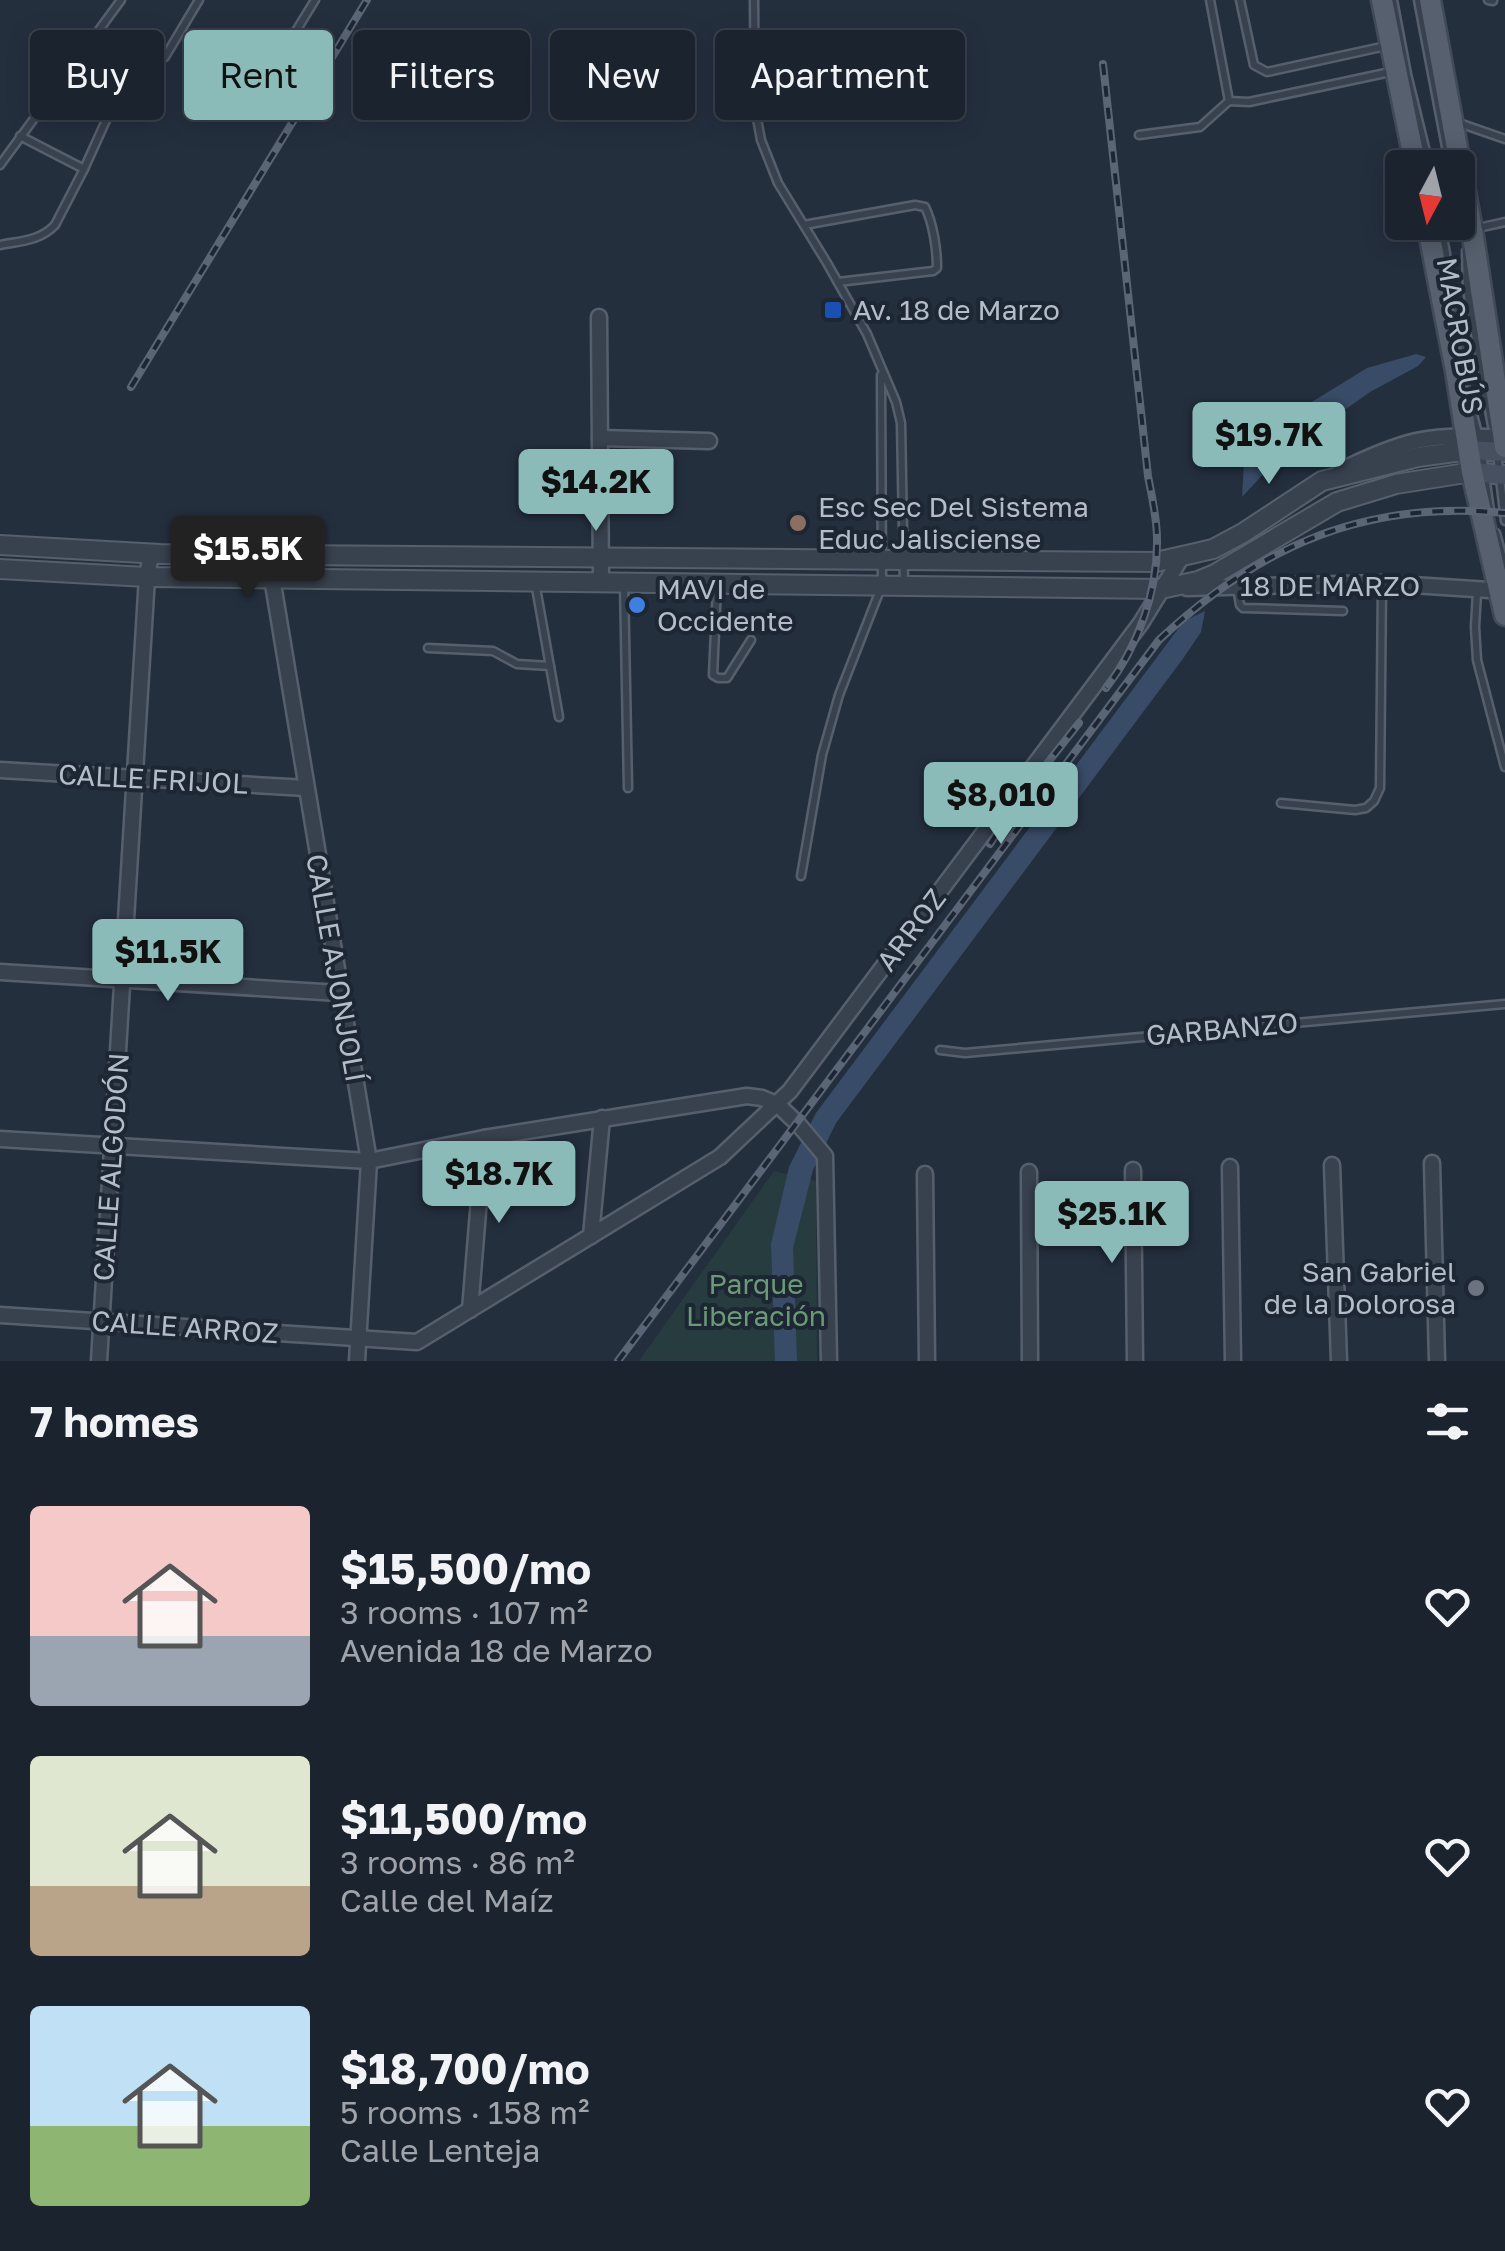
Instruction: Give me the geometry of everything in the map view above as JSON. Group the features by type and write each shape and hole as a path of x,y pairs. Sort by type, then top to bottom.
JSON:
{"main road":[{"path":"1382,0 1412,150"},
{"path":"1430,0 1457,150"},
{"path":"1431,240 1491,444"},
{"path":"1469,240 1491,444 1494,589 1505,615"}],"street":[{"path":"599,317 601,582"},
{"path":"600,438 709,441"},
{"path":"0,545 151,554 1150,562 1213,549 1322,480 1491,444"},
{"path":"0,569 147,576 1161,589 1215,574 1338,502 1396,484 1491,474"},
{"name":"CALLE ALGODÓN","path":"99,1361 151,554"},
{"name":"ARROZ","path":"778,1104 1130,639 1181,558"},
{"name":"CALLE AJONJOLÍ","path":"272,578 369,1162 357,1361"},
{"name":"18 DE MARZO","path":"1161,589 1382,583 1494,589"},
{"name":"CALLE FRIJOL","path":"0,770 306,788"},
{"path":"0,972 339,992"},
{"path":"0,1139 369,1162 602,1118 747,1096 762,1098 778,1104 825,1156 828,1361"},
{"name":"CALLE ARROZ","path":"0,1315 416,1342 720,1157 778,1104"},
{"path":"591,1236 602,1118"},
{"path":"470,1310 484,1138"},
{"path":"1432,1163 1437,1361"},
{"path":"1332,1165 1339,1361"},
{"path":"1230,1167 1233,1361"},
{"path":"1132,1170 1135,1361"},
{"path":"1029,1172 1030,1361"},
{"path":"924,1174 927,1361"}],"lane":[{"path":"0,165 121,0"},
{"path":"0,244 41,237 50,231 113,105 138,72 165,57 200,0"},
{"path":"297,30 315,0"},
{"path":"754,0 755,108 761,140 778,184 867,334 896,402 901,423 904,586"},
{"path":"1210,0 1229,101"},
{"path":"1240,0 1254,65 1260,70 1267,72 1391,45"},
{"path":"1394,0 1426,150"},
{"path":"1418,0 1447,150"},
{"path":"1139,136 1200,127 1229,101 1249,102 1396,71"},
{"path":"1453,121 1505,139"},
{"path":"20,136 84,169"},
{"path":"804,225 916,205 925,207 937,268 838,282"},
{"path":"1475,230 1505,222"},
{"name":"MACROBÚS","path":"1443,240 1448,295 1491,444"},
{"path":"801,876 822,756 839,696 882,585 881,369"},
{"path":"1490,512 1491,474"},
{"path":"1491,474 1505,520"},
{"path":"1495,530 1505,566"},
{"path":"535,581 559,717"},
{"path":"624,582 628,788"},
{"path":"718,583 713,675 727,678 751,640"},
{"path":"1281,803 1355,810 1366,808 1378,795 1382,751 1382,583"},
{"path":"1237,586 1243,608 1343,611"},
{"path":"1494,589 1474,628 1478,660 1505,767"},
{"path":"428,648 493,651 517,664 550,666"},
{"name":"GARBANZO","path":"940,1050 964,1053 1505,1004"}],"green space":[{"name":"Parque Liberación","path":"774,1171 816,1181 817,1361 639,1361"}],"water":[{"path":"1416,354 1426,357 1418,366 1370,392 1282,454 1242,497 1244,463 1286,418 1367,368"},
{"path":"1205,611 1201,632 1182,660 836,1123 813,1170 793,1248 797,1361 775,1361 771,1244 789,1167 816,1113 1184,621"}],"railway":[{"path":"131,387 367,0"},
{"path":"1103,64 1157,539 1154,578 1144,618 1128,655 1106,688"},
{"path":"618,1361 1159,640 1236,578 1318,536 1361,522 1406,514 1505,513"},
{"path":"990,844 1020,798 1079,723"}],"place":[{"name":"Av. 18 de Marzo","path":"833,310"},
{"name":"Esc Sec Del Sistema Educ Jalisciense","path":"798,523"},
{"name":"MAVI de Occidente","path":"637,605"},
{"name":"San Gabriel de la Dolorosa","path":"1476,1288"}]}
